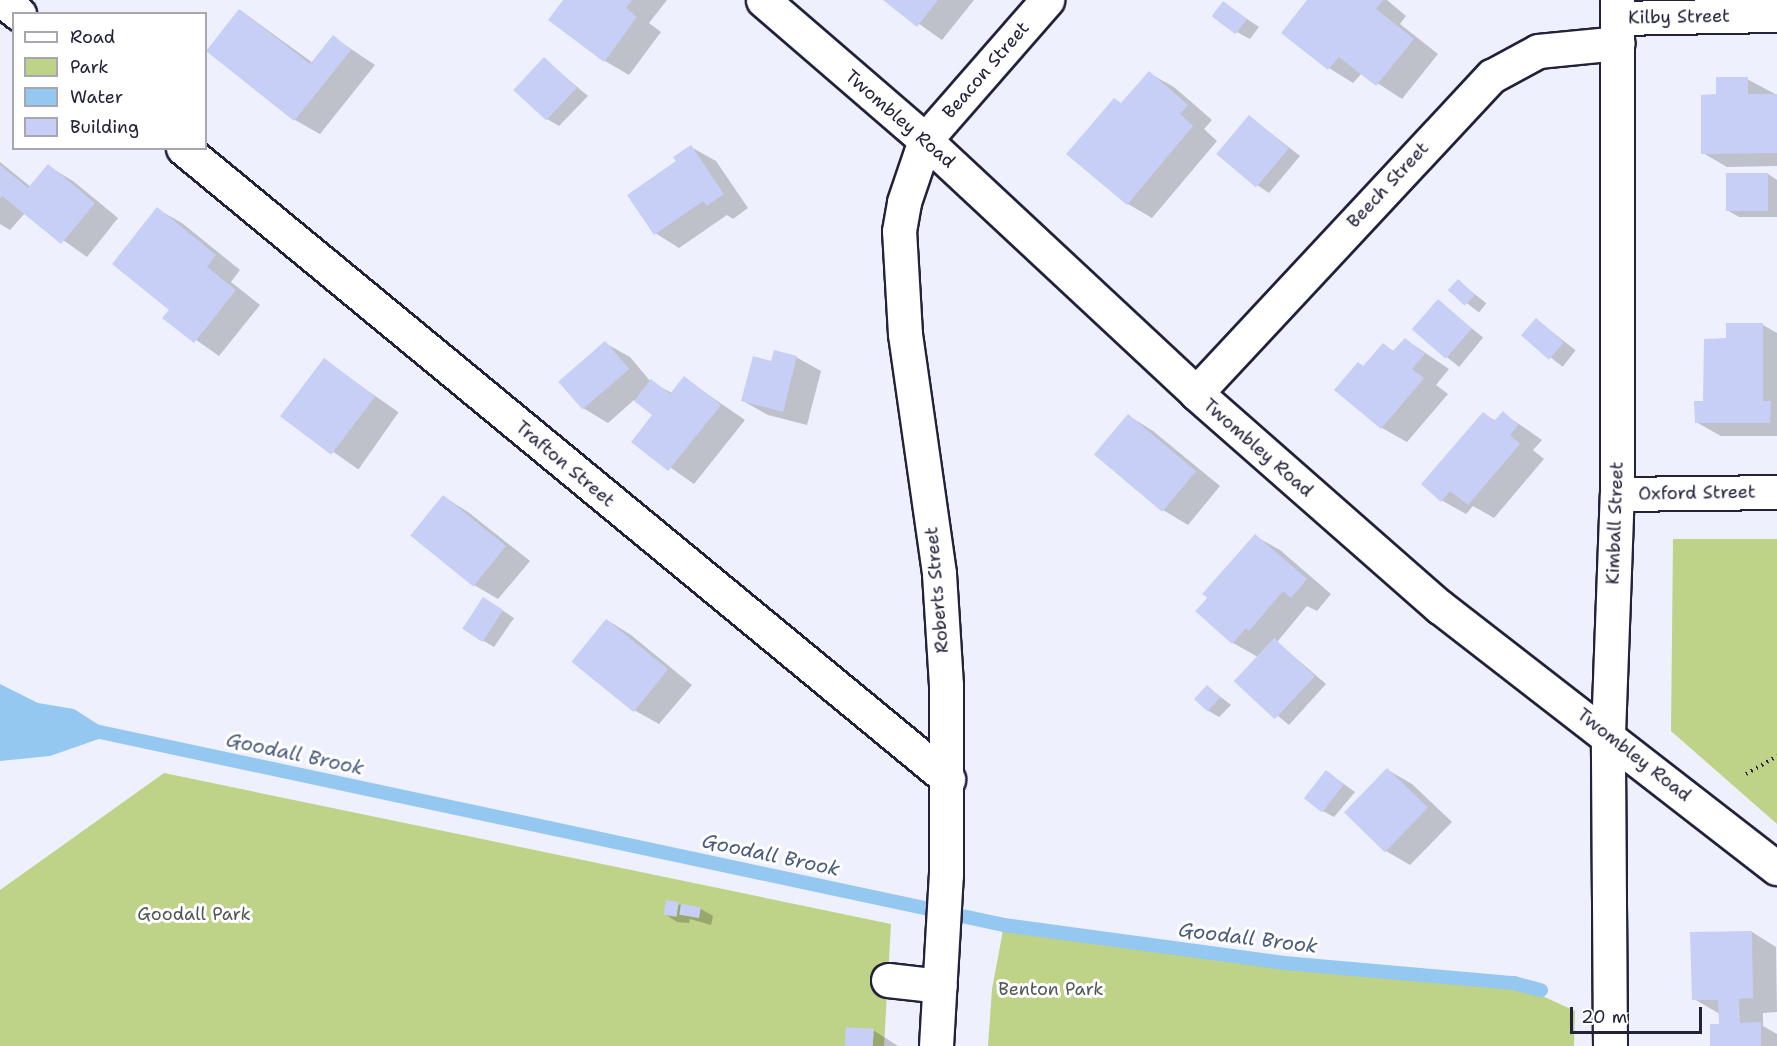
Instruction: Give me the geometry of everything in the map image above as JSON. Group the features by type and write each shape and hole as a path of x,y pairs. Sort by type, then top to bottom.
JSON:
{"street":[{"path":"2,0 17,12"},
{"name":"Twombley Road","path":"763,0 925,140 1196,393 1440,607 1608,734 1777,868"},
{"name":"Beacon Street","path":"925,140 1047,0"},
{"name":"Kilby Street","path":"1617,20 1777,15"},
{"name":"Beech Street","path":"1196,393 1492,76 1538,51 1617,20"},
{"name":"Kimball Street","path":"1610,1046 1608,734 1617,494 1617,20"},
{"name":"Roberts Street","path":"925,140 904,202 898,270 939,573 948,779 946,875 936,1046"},
{"name":"Trafton Street","path":"185,150 948,779"},
{"name":"Oxford Street","path":"1617,494 1777,492"},
{"path":"888,980 941,971"}],"path":[{"path":"1746,774 1777,756"}],"green space":[{"path":"1673,539 1777,539 1777,824 1671,731"},
{"name":"Goodall Park","path":"164,773 891,924 884,1046 0,1046 0,890"},
{"name":"Benton Park","path":"1004,925 1318,967 1514,983 1575,1011 1574,1046 988,1046 992,989"}],"water":[{"path":"0,684 38,703 74,709 113,734 50,756 0,761"}],"building":[{"path":"563,0 632,0 626,8 637,17 604,62 548,20"},
{"path":"883,0 938,0 917,27"},
{"path":"1307,0 1383,0 1376,9 1414,39 1376,86 1339,57 1328,70 1281,33"},
{"path":"1223,1 1247,19 1236,34 1212,16"},
{"path":"239,9 310,64 333,35 351,50 294,121 207,50"},
{"path":"544,57 577,88 546,121 513,90"},
{"path":"1149,71 1188,105 1180,114 1193,126 1127,205 1066,154 1114,98 1121,103"},
{"path":"1716,77 1748,77 1748,94 1777,94 1777,153 1701,154 1701,95 1716,94"},
{"path":"1249,115 1289,148 1256,187 1216,154"},
{"path":"691,145 724,194 707,206 703,201 654,235 627,195 676,161 673,157"},
{"path":"48,164 95,203 61,244 2,196 0,199 0,165 28,188"},
{"path":"1726,173 1768,173 1768,211 1726,211"},
{"path":"157,207 216,255 207,267 236,290 194,343 162,318 169,310 112,264"},
{"path":"1458,279 1475,295 1465,306 1448,290"},
{"path":"1438,299 1472,329 1446,359 1412,329"},
{"path":"1536,318 1564,342 1549,360 1521,335"},
{"path":"1726,323 1763,323 1763,401 1771,401 1770,423 1695,423 1694,401 1703,401 1704,339 1726,338"},
{"path":"1405,338 1425,354 1412,369 1424,378 1381,429 1334,390 1358,362 1363,366 1383,343 1393,351"},
{"path":"605,341 629,369 582,410 558,382"},
{"path":"774,350 797,356 783,412 741,401 753,356 771,361"},
{"path":"324,358 375,397 331,455 280,416"},
{"path":"684,376 721,405 668,471 631,442 652,415 634,401 651,379 670,394"},
{"path":"1503,411 1518,425 1510,435 1520,444 1468,505 1450,491 1441,502 1421,484 1483,412 1494,421"},
{"path":"1128,414 1196,471 1162,512 1094,455"},
{"path":"443,495 506,546 473,586 410,535"},
{"path":"1255,534 1307,579 1291,598 1283,591 1249,631 1246,628 1232,644 1195,611 1208,598 1202,594"},
{"path":"483,597 503,610 482,642 462,629"},
{"path":"606,619 668,669 634,712 571,662"},
{"path":"1274,638 1315,676 1275,719 1234,681"},
{"path":"1207,685 1220,697 1207,711 1194,699"},
{"path":"1387,768 1428,808 1385,852 1344,813"},
{"path":"1326,770 1344,784 1322,813 1304,798"},
{"path":"666,900 679,902 676,917 664,915"},
{"path":"681,904 701,907 699,918 679,915"},
{"path":"1752,931 1753,998 1739,999 1740,1023 1761,1022 1761,1046 1710,1046 1710,1024 1719,1024 1718,1000 1692,1000 1690,932"},
{"path":"846,1027 874,1029 873,1046 845,1046"}],"waterway":[{"name":"Goodall Brook","path":"95,731 1004,925 1284,963 1514,983 1541,990"}]}
